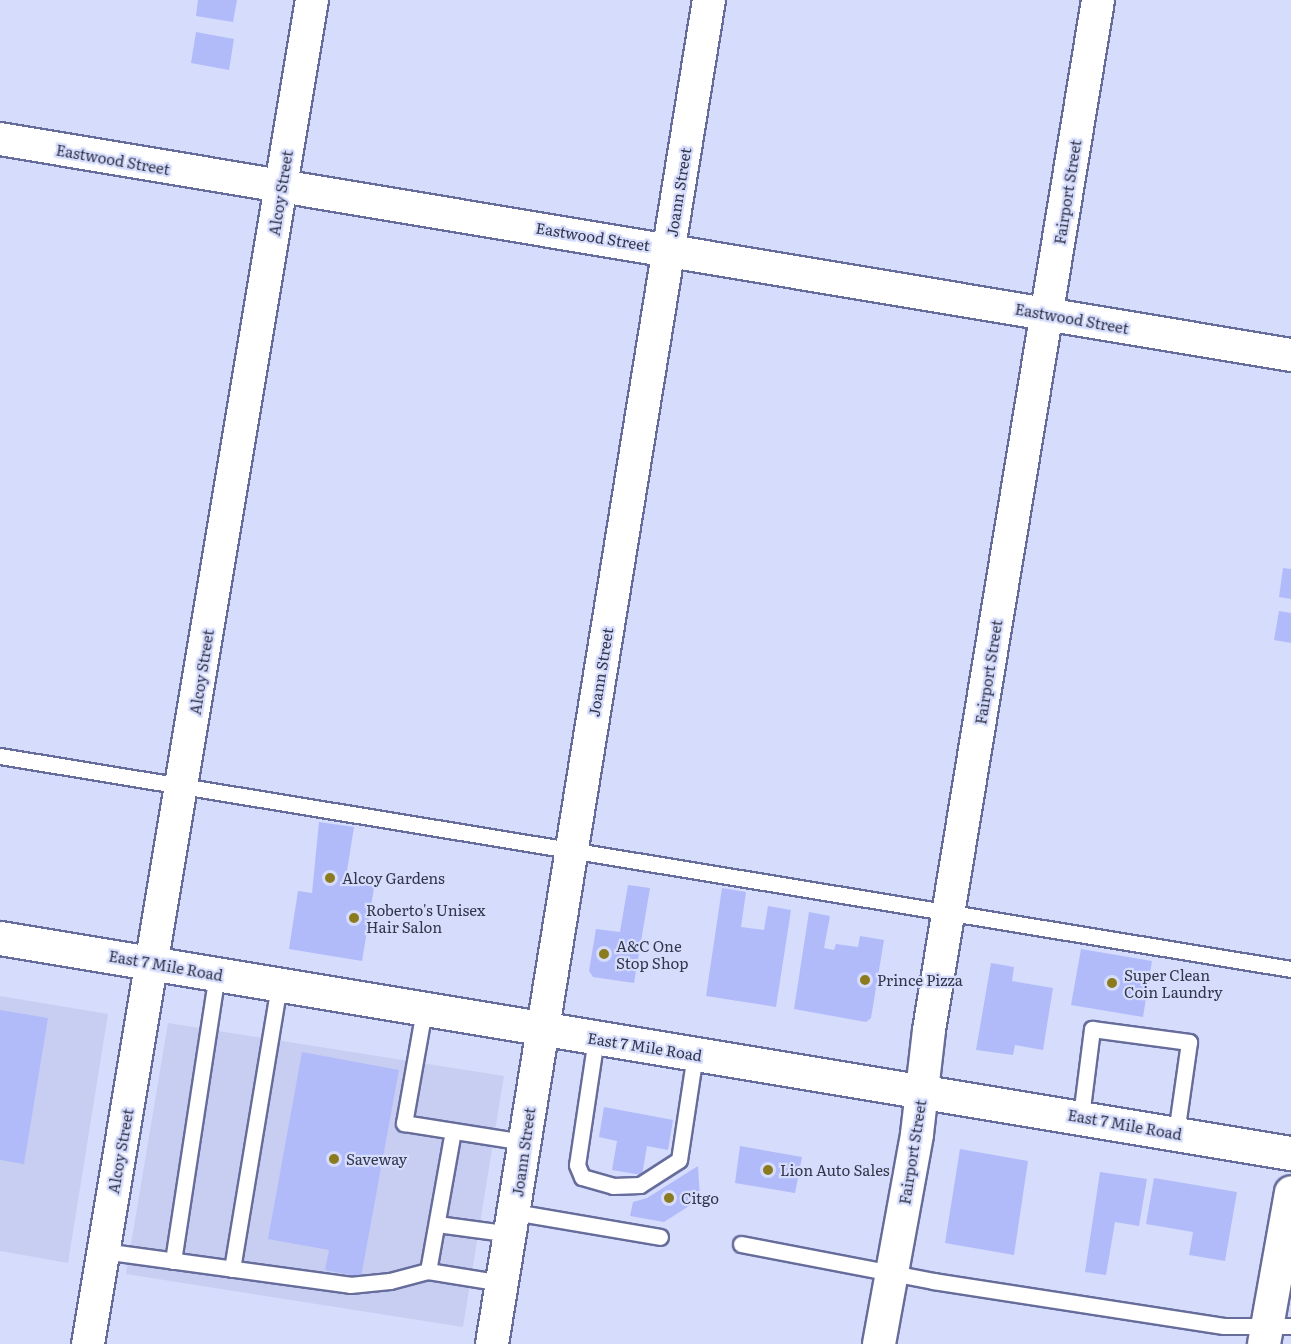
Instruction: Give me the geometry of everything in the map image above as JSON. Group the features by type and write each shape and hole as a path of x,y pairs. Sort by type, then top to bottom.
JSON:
{"street":[{"name":"Alcoy Street","path":"88,1344 312,0"},
{"name":"Joann Street","path":"492,1344 709,0"},
{"name":"Fairport Street","path":"879,1344 1098,0"},
{"name":"Eastwood Street","path":"0,139 669,249 1291,355"},
{"name":"East 7 Mile Road","path":"0,938 541,1030 922,1089 1291,1153"},
{"path":"1274,1331 1291,1192"}],"lane":[{"path":"0,756 1291,969"},
{"path":"173,1261 217,974"},
{"path":"232,1269 279,984"},
{"path":"424,1010 404,1123 524,1142"},
{"path":"1081,1116 1092,1029 1189,1042 1176,1133"},
{"path":"596,1038 577,1165 582,1177 612,1186 640,1185 679,1160 695,1054"},
{"path":"428,1272 453,1131"},
{"path":"437,1224 512,1223 660,1237"},
{"path":"741,1244 1224,1326 1274,1331"},
{"path":"103,1251 350,1285 390,1281 428,1272 502,1283"}],"shaded area":[{"path":"0,996 108,1014 68,1263 0,1251"},
{"path":"168,1023 504,1076 463,1327 126,1274"}],"building":[{"path":"198,0 237,0 233,22 196,16"},
{"path":"196,32 234,39 229,70 191,63"},
{"path":"1283,568 1291,569 1291,599 1279,597"},
{"path":"1279,611 1291,613 1291,643 1274,640"},
{"name":"Alcoy Gardens","path":"319,822 354,827 346,877 375,882 362,961 289,949 298,891 312,893"},
{"path":"628,885 650,888 634,983 593,977 589,971 596,929 620,932"},
{"path":"722,888 746,892 741,927 764,930 768,906 791,910 776,1007 706,996"},
{"path":"809,912 830,916 824,948 834,950 836,944 858,947 860,936 884,940 871,1018 866,1022 794,1009"},
{"name":"Super Clean Coin Laundry","path":"1081,949 1152,961 1143,1017 1071,1005"},
{"path":"991,963 1014,967 1012,981 1053,988 1043,1050 1015,1045 1013,1055 976,1050"},
{"path":"0,1010 48,1018 24,1164 0,1160"},
{"path":"302,1052 399,1070 361,1277 325,1270 329,1250 268,1239"},
{"path":"604,1107 673,1120 668,1150 647,1146 642,1175 612,1170 617,1141 599,1137"},
{"name":"Lion Auto Sales","path":"740,1146 802,1157 795,1193 735,1183"},
{"path":"960,1149 1028,1161 1014,1255 945,1243"},
{"path":"698,1166 700,1199 664,1222 630,1216 633,1202 647,1198"},
{"path":"1100,1172 1147,1179 1139,1226 1115,1222 1106,1275 1085,1272"},
{"path":"1154,1178 1237,1192 1225,1261 1189,1255 1193,1232 1146,1224"}],"place":[{"name":"Alcoy Gardens","path":"330,878"},
{"name":"Roberto's Unisex Hair Salon","path":"354,918"},
{"name":"A&C One Stop Shop","path":"604,954"},
{"name":"Prince Pizza","path":"865,980"},
{"name":"Super Clean Coin Laundry","path":"1112,983"},
{"name":"Saveway","path":"334,1159"},
{"name":"Lion Auto Sales","path":"768,1170"},
{"name":"Citgo","path":"669,1198"}]}
